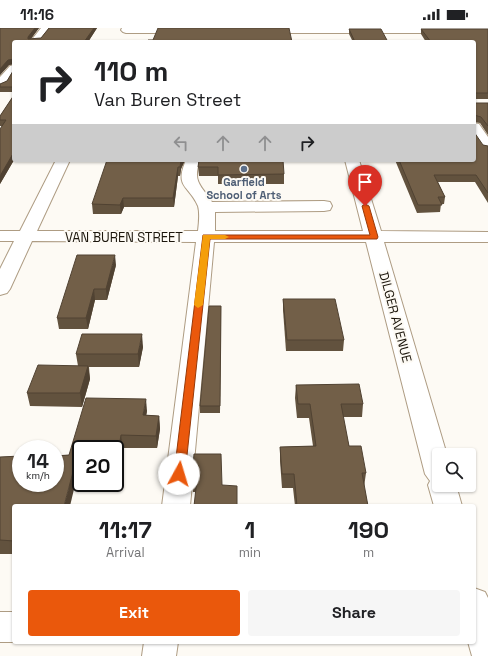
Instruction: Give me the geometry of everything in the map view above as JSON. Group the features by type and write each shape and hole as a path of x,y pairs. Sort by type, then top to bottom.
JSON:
{"street":[{"path":"37,40 46,28"},
{"path":"121,40 126,29 196,30"},
{"path":"315,29 318,40"},
{"path":"410,29 417,40"},
{"path":"249,30 488,30"},
{"path":"0,85 12,64"},
{"path":"476,130 488,148"},
{"path":"0,289 62,162"},
{"path":"176,504 208,219 206,207 191,188 189,179 190,166 192,162"},
{"name":"DILGER AVENUE","path":"353,162 432,448"},
{"path":"206,207 324,206"},
{"name":"VAN BUREN STREET","path":"0,236 488,237"},
{"path":"444,492 447,504"},
{"path":"0,627 12,627"},
{"path":"159,656 161,644"}],"building":[{"path":"0,28 35,28 28,39 41,38 49,28 94,28 85,40 12,40 12,59 8,60 0,69"},
{"path":"158,28 289,28 292,40 153,40"},
{"path":"349,29 381,29 387,40 354,40"},
{"path":"421,29 488,29 488,93 476,93 476,40 429,40"},
{"path":"12,73 12,87 0,87 0,84 7,81"},
{"path":"12,98 12,155 0,176 0,129 6,120 0,120 0,116"},
{"path":"476,103 488,103 488,126 481,117 476,116"},
{"path":"476,135 483,145 488,146 488,193 476,175 434,175 445,197 438,197 442,205 418,205 400,162 476,162"},
{"path":"106,162 181,162 180,167 178,167 173,198 123,198 120,205 92,204"},
{"path":"199,162 283,162 284,174 218,175 218,167 198,167"},
{"path":"77,255 115,255 106,289 94,289 86,318 57,318"},
{"path":"283,299 335,299 344,340 287,340"},
{"path":"209,306 221,306 220,406 200,406"},
{"path":"82,334 142,334 138,354 76,354"},
{"path":"38,365 88,366 80,393 27,393"},
{"path":"359,384 363,404 341,404 349,446 361,446 366,473 362,473 368,504 297,504 294,474 282,474 280,447 316,446 310,404 298,404 296,385"},
{"path":"86,398 146,399 143,415 159,416 156,436 121,435 120,440 73,440"},
{"path":"72,445 72,476 65,504 12,504 12,541 0,540 0,457 12,456 12,492 64,492 64,455 69,455"},
{"path":"194,454 221,454 222,485 237,486 237,504 194,504 197,479 192,479"}],"slow traffic":[{"path":"198,305 206,237 225,237"}],"place":[{"name":"Garfield School of Arts","path":"244,169"}],"route":[{"path":"179,474 206,237 374,237 365,206"}]}
